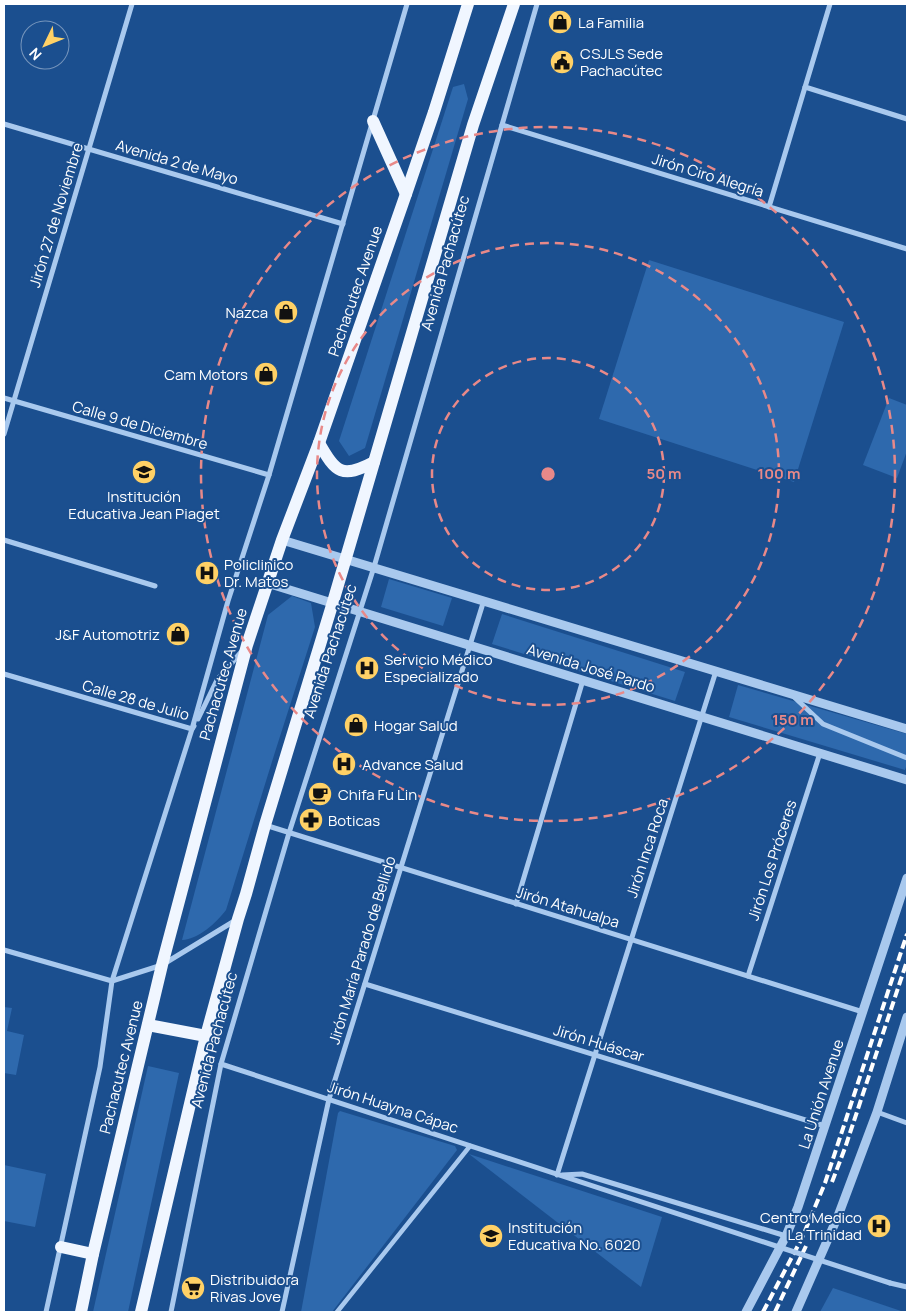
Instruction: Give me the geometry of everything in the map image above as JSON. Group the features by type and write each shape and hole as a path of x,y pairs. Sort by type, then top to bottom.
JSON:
{"main road":[{"name":"Pachacutec Avenue","path":"81,1312 93,1254 162,966 247,645 282,540 319,444 406,194 458,40 468,4"},
{"path":"458,40 473,4"},
{"path":"493,64 506,4"},
{"path":"141,1312 206,1036 238,919 334,602 473,125 514,4"},
{"path":"373,120 406,194"},
{"path":"319,444 329,461 336,468 345,472 353,472 374,462"},
{"path":"148,1025 206,1036"},
{"path":"61,1247 93,1254"}],"street":[{"name":"Jirón 27 de Noviembre","path":"4,434 132,4"},
{"path":"46,1312 100,1067 112,981 192,729 228,601 269,475 407,4"},
{"name":"Avenida Pachacútec","path":"171,1312 221,1064 289,833 374,567 537,4"},
{"path":"769,207 830,4"},
{"path":"805,87 907,119"},
{"name":"Avenida 2 de Mayo","path":"4,124 343,224"},
{"name":"Jirón Ciro Alegría","path":"502,125 907,249"},
{"name":"Calle 9 de Diciembre","path":"4,398 269,475"},
{"path":"4,540 155,586"},
{"path":"282,540 907,729"},
{"name":"Avenida José Pardo","path":"267,583 334,602 907,780"},
{"name":"Jirón María Parado de Bellido","path":"282,1312 329,1099 484,600"},
{"name":"Calle 28 de Julio","path":"4,674 192,729 217,680 247,645"},
{"name":"Jirón Inca Roca","path":"557,1175 716,671"},
{"path":"516,904 583,680"},
{"path":"790,694 823,724 907,758"},
{"name":"Jirón Los Próceres","path":"748,976 820,753"},
{"name":"Jirón Atahualpa","path":"265,825 863,1012"},
{"name":"La Unión Avenue","path":"746,1312 786,1236 798,1207 907,878"},
{"path":"4,950 112,981 162,966 238,919"},
{"name":"Jirón Huáscar","path":"365,984 825,1126"},
{"path":"796,1312 832,1231 877,1112 907,1017"},
{"name":"Jirón Huayna Cápac","path":"221,1064 640,1202 907,1287"},
{"path":"877,1112 907,1123"},
{"path":"337,1312 470,1146"},
{"name":"Jirón Huayna Cápac","path":"557,1175 582,1174 786,1236"}],"shaded area":[{"path":"464,84 468,99 365,448 349,456 339,441 453,87"},
{"path":"649,260 844,322 794,482 599,419"},
{"path":"889,398 907,405 907,451 897,478 863,465"},
{"path":"389,579 452,598 443,626 381,607"},
{"path":"292,596 311,603 315,627 226,910 207,930 195,937 182,940 268,615"},
{"path":"502,614 685,672 675,701 492,644"},
{"path":"738,685 907,734 907,764 905,770 729,717"},
{"path":"4,1007 12,1008 7,1031 24,1035 16,1075 4,1073"},
{"path":"148,1066 179,1073 128,1312 93,1312"},
{"path":"340,1111 455,1146 457,1150 332,1312 301,1312 338,1113"},
{"path":"469,1154 662,1217 641,1287"},
{"path":"4,1165 46,1174 35,1227 4,1221"},
{"path":"833,1288 904,1312 820,1312"}],"railway":[{"path":"763,1312 802,1238 825,1183 907,934"},
{"path":"832,1182 907,961"},
{"path":"775,1312 806,1246"}],"place":[{"name":"La Familia","path":"560,22"},
{"name":"CSJLS Sede Pachacútec","path":"562,62"},
{"name":"Nazca","path":"286,312"},
{"name":"Cam Motors","path":"266,374"},
{"name":"Institución Educativa Jean Piaget","path":"144,472"},
{"name":"Policlinico Dr. Matos","path":"207,573"},
{"name":"J&F Automotriz","path":"178,634"},
{"name":"Servicio Médico Especializado","path":"367,668"},
{"name":"Hogar Salud","path":"356,725"},
{"name":"Advance Salud","path":"344,764"},
{"name":"Chifa Fu Lin","path":"320,794"},
{"name":"Boticas","path":"311,820"},
{"name":"Centro Medico La Trinidad","path":"879,1226"},
{"name":"Institución Educativa No. 6020","path":"491,1236"},
{"name":"Distribuidora Rivas Jove","path":"193,1288"}]}
